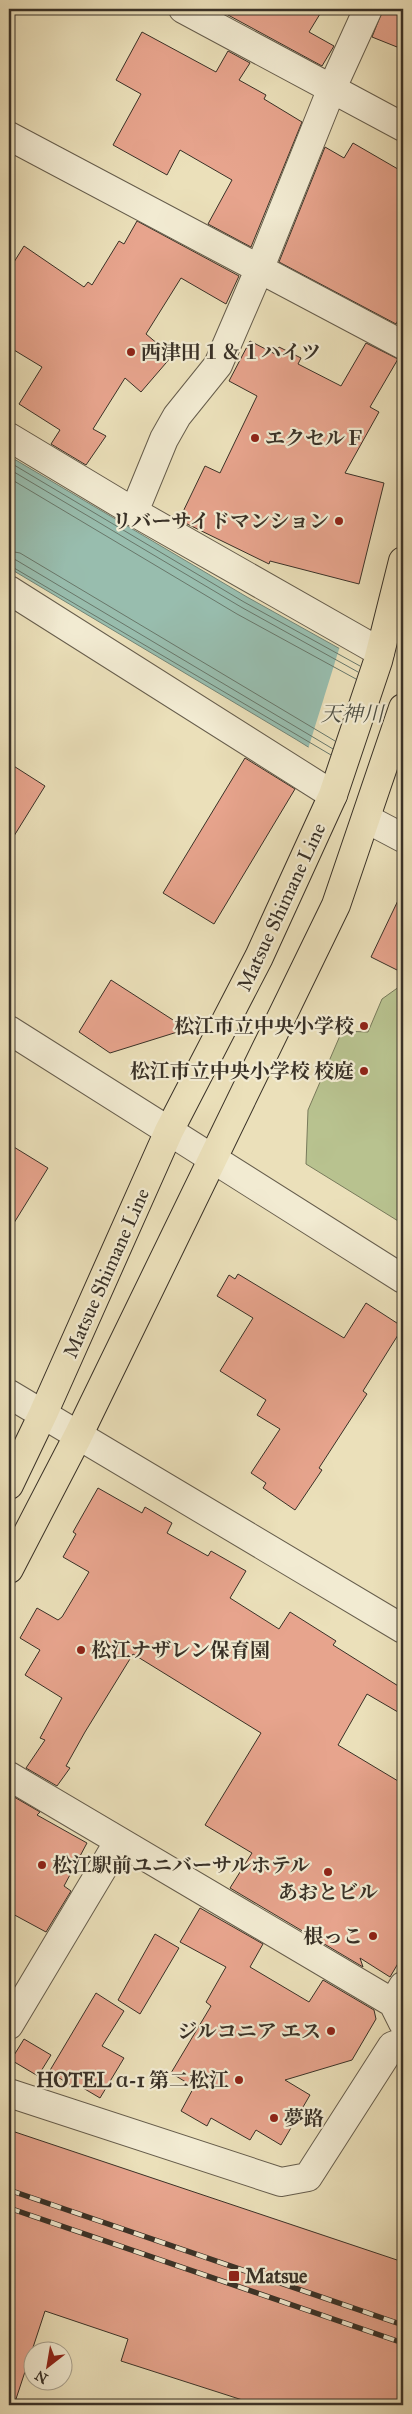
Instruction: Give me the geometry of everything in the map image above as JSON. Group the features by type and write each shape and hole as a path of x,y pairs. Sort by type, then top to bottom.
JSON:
{"main road":[{"name":"Matsue Shimane Line","path":"9,1485 43,1414 170,1131 259,957 335,791 379,657 403,561"},
{"path":"9,1569 78,1436 336,905 403,708"}],"street":[{"path":"183,9 403,127"},
{"path":"134,512 164,439 177,416 218,365 259,270 332,88 368,9"},
{"path":"9,136 403,345"},
{"path":"9,436 379,657"},
{"path":"9,590 335,791"},
{"path":"368,814 403,838"},
{"path":"9,1030 403,1279"},
{"path":"9,1394 403,1628"},
{"path":"9,1776 400,2004"},
{"path":"9,2025 119,1841"},
{"path":"9,2093 281,2182 308,2177 392,2046 403,2042"}],"green space":[{"name":"松江市立中央小学校 校庭","path":"403,984 403,1224 306,1164 308,1110 342,1031 368,1032 382,999"}],"water":[{"name":"天神川","path":"9,456 247,597 403,684 403,806 297,740 9,568"}],"pier":[{"path":"340,646 403,681 403,809 308,749"}],"building":[{"path":"217,9 323,9 309,32 334,46 322,66"},
{"path":"383,9 403,9 403,32 397,47 372,37"},
{"path":"142,32 216,72 228,51 250,63 239,80 266,95 264,99 302,122 251,247 208,224 232,180 180,150 167,175 113,145 141,94 116,80"},
{"path":"353,143 403,172 403,311 396,324 279,262 325,147 344,158"},
{"path":"137,221 239,276 226,304 181,278 146,334 172,356 141,392 125,378 93,429 106,436 86,465 51,444 60,430 19,404 42,367 9,347 9,270 24,246 84,287 88,282 92,285 119,241 124,244"},
{"path":"250,341 275,354 279,347 301,358 298,364 341,386 366,343 398,359 370,407 379,412 345,473 384,483 359,584 270,561 269,564 179,520 205,466 220,473 257,396 229,381"},
{"path":"245,758 295,789 214,924 163,893"},
{"path":"9,763 45,786 9,844"},
{"path":"403,890 403,973 371,957"},
{"path":"111,980 187,1029 110,1053 79,1032"},
{"path":"9,1144 48,1168 9,1231"},
{"path":"238,1274 344,1338 366,1303 403,1327 363,1391 367,1394 319,1468 322,1470 295,1510 263,1488 266,1483 251,1473 280,1429 257,1415 266,1400 220,1371 253,1318 217,1296 229,1275 235,1279"},
{"path":"98,1488 142,1513 145,1507 172,1523 167,1533 208,1556 211,1551 246,1571 230,1598 279,1629 290,1612 336,1641 333,1645 403,1689 403,1715 367,1694 338,1745 403,1784 403,1955 390,1977 360,1958 363,1967 230,1888 252,1853 205,1825 261,1733 133,1654 85,1732 66,1766 70,1768 57,1786 26,1768 45,1740 40,1738 62,1698 25,1675 40,1650 20,1638 37,1608 58,1620 62,1617 89,1572 63,1557 76,1534 73,1532"},
{"name":"松江駅前ユニバーサルホテル","path":"9,1794 40,1812 37,1815 87,1843 64,1886 71,1891 46,1932 9,1912"},
{"path":"200,1908 263,1944 250,1967 309,2002 323,1980 374,2010 376,2019 352,2060 285,2080 310,2095 281,2145 256,2130 250,2140 211,2118 207,2126 181,2111 194,2087 171,2073 211,2006 206,2002 226,1967 180,1942"},
{"path":"155,1934 179,1948 140,2014 118,2000"},
{"path":"96,1993 124,2011 102,2046 124,2058 100,2098 78,2085 76,2088 49,2072"},
{"path":"24,2039 51,2055 38,2076 11,2060"},
{"path":"9,2130 403,2262 403,2405 258,2405 121,2361 128,2339 45,2311 35,2342 22,2342 22,2381 14,2405 9,2405"}],"railway":[{"path":"9,2190 403,2325"},
{"path":"9,2208 403,2343"}],"place":[{"name":"西津田１＆１ハイツ","path":"131,352"},
{"name":"エクセルＦ","path":"255,438"},
{"name":"リバーサイドマンション","path":"339,521"},
{"name":"松江市立中央小学校","path":"364,1026"},
{"name":"松江市立中央小学校 校庭","path":"364,1071"},
{"name":"松江ナザレン保育園","path":"81,1650"},
{"name":"松江駅前ユニバーサルホテル","path":"42,1865"},
{"name":"あおとビル","path":"328,1872"},
{"name":"根っこ","path":"373,1936"},
{"name":"ジルコニア エス","path":"331,2031"},
{"name":"HOTEL α-1 第二松江","path":"239,2080"},
{"name":"夢路","path":"274,2118"},
{"name":"Matsue","path":"234,2276"}]}
